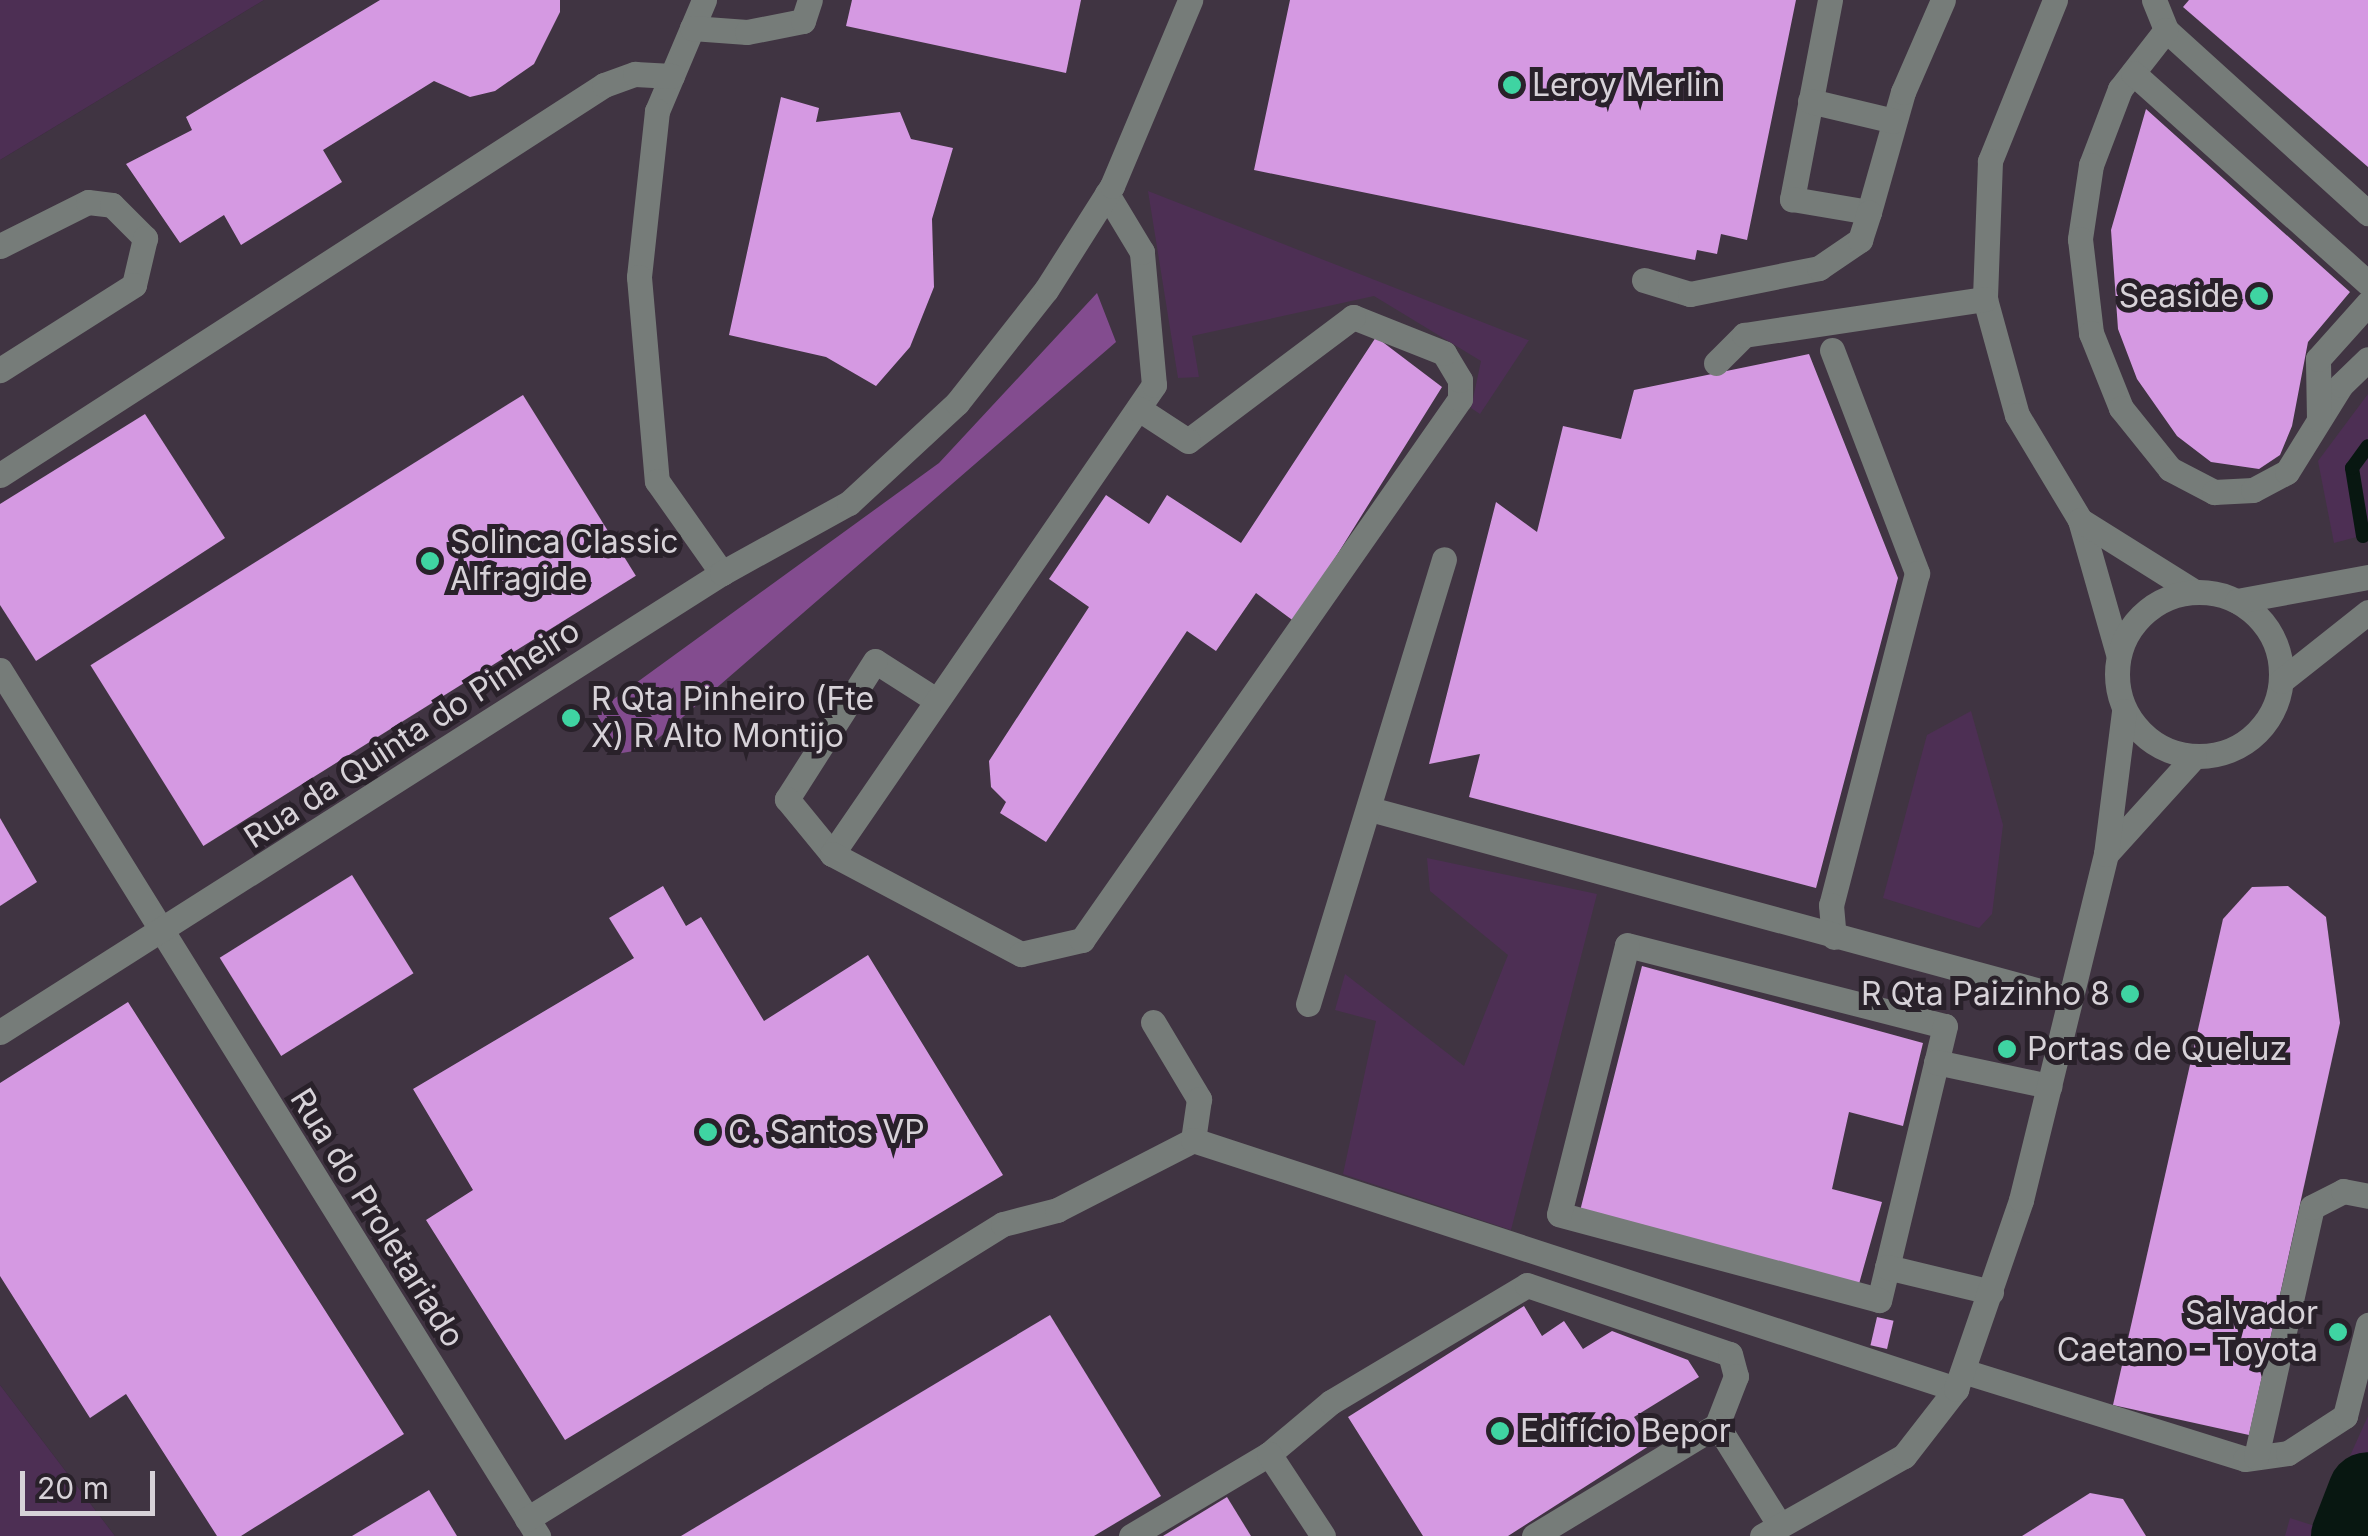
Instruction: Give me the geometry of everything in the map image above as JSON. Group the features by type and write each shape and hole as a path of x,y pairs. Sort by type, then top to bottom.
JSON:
{"street":[{"path":"704,0 672,76 645,164 638,277 648,423 657,481 722,574"},
{"path":"692,28 747,32 803,21 810,0"},
{"name":"Rua da Quinta do Pinheiro","path":"0,1032 161,935 722,574 848,503 957,403 1107,194 1190,0"},
{"path":"1830,0 1792,199 1869,212"},
{"path":"1644,280 1690,294 1819,268 1860,240 1894,121 1943,0"},
{"path":"1717,1425 1771,1531 1904,1456 1959,1380 1991,1292 2049,1086 2106,854 2124,711 2118,653 2080,520 2017,415 1985,299 1990,161 2055,0"},
{"path":"2154,0 2166,30 2368,212"},
{"path":"2166,30 2133,73 2091,165 2080,239 2091,333 2122,408 2170,469 2214,492 2252,490 2287,472 2319,419 2368,360"},
{"path":"2133,73 2368,283"},
{"path":"0,474 604,86 635,74 672,76"},
{"path":"1810,101 1894,121"},
{"path":"832,854 1154,385 1148,282 1142,252 1107,194"},
{"path":"0,246 88,202 112,205 145,238 134,285 0,370"},
{"path":"1716,363 1744,336 1985,299"},
{"path":"2319,419 2318,359 2368,303"},
{"path":"936,700 875,660 787,799 832,854 1022,954 1082,940 1460,398 1460,380 1444,354 1353,317 1188,441 1139,409"},
{"path":"1832,350 1917,574 1832,905 1834,937"},
{"path":"2080,520 2193,592 2237,601 2368,577"},
{"path":"1308,1004 1444,559"},
{"path":"2118,653 2134,623 2193,592"},
{"path":"2237,601 2278,649 2281,681"},
{"path":"2106,854 2194,757 2253,736 2281,681 2368,612"},
{"name":"Rua do Proletariado","path":"0,670 532,1527"},
{"path":"2124,711 2153,743 2194,757"},
{"path":"1370,809 2070,999"},
{"path":"1627,945 1945,1026 1887,1266 1878,1300 1558,1214 1627,945"},
{"path":"1153,1022 1198,1099 1193,1140"},
{"path":"1936,1062 2049,1086"},
{"path":"532,1527 1003,1224 1057,1210 1193,1140 1959,1380 2171,1440 2256,1457 2320,1438 2345,1416 2368,1325"},
{"path":"2256,1457 2312,1207 2343,1191 2368,1196"},
{"path":"1887,1266 1991,1292"},
{"path":"1131,1536 1268,1454 1332,1402 1527,1284 1730,1354 1736,1376 1717,1425 1534,1536"},
{"path":"1268,1454 1323,1536"}],"shaded area":[{"path":"0,0 264,0 0,160"},
{"path":"264,0 2368,0 2368,1536 115,1536 0,1385 0,160"},
{"path":"1148,191 1529,340 1480,414 1471,408 1481,361 1374,296 1192,336 1199,377 1178,378"},
{"path":"1097,293 1116,342 646,749 616,754 596,712 939,463"},
{"path":"2368,394 2368,534 2334,543 2318,461"},
{"path":"1971,711 2003,825 1992,914 1979,928 1883,898 1927,735"},
{"path":"1427,858 1597,894 1511,1230 1343,1174 1376,1021 1335,1010 1345,974 1464,1066 1508,955 1430,891"},
{"path":"0,1385 115,1536 0,1536"},
{"path":"2368,1416 2368,1536 2285,1536 2290,1518 2318,1527"}],"building":[{"path":"380,0 560,0 560,12 534,64 495,91 470,97 434,81 323,150 342,182 241,245 224,215 180,243 126,164 192,130 186,117"},
{"path":"852,0 1081,0 1066,73 846,26"},
{"name":"Leroy Merlin","path":"1290,0 1796,0 1747,240 1721,234 1717,254 1697,250 1695,260 1254,170"},
{"path":"2189,0 2368,0 2368,167 2183,7"},
{"path":"781,97 819,108 816,122 900,112 911,139 953,148 932,219 934,287 910,347 876,386 826,357 729,335"},
{"path":"2146,109 2350,292 2308,342 2292,426 2280,455 2259,469 2211,462 2177,436 2137,379 2118,329 2111,230"},
{"path":"1376,337 1442,387 1295,622 1256,593 1216,651 1187,631 1046,842 1000,813 1006,802 991,787 989,761 1089,607 1049,579 1106,495 1149,524 1167,495 1241,543"},
{"path":"1809,354 1898,578 1816,888 1469,797 1480,754 1429,764 1496,502 1537,532 1563,426 1621,439 1634,390"},
{"path":"523,395 636,576 203,846 90,665"},
{"path":"145,414 225,538 36,661 0,605 0,504"},
{"path":"0,818 37,882 0,906"},
{"path":"352,875 413,973 281,1056 220,958"},
{"name":"C. Santos VP","path":"663,886 686,926 701,917 764,1021 868,955 1003,1175 565,1440 426,1220 473,1190 413,1089 634,958 609,918"},
{"path":"2288,886 2326,917 2340,1023 2249,1435 2113,1405 2223,919 2252,887"},
{"path":"1642,966 1923,1043 1903,1126 1849,1112 1832,1189 1882,1202 1859,1284 1580,1211"},
{"path":"128,1002 404,1434 241,1536 217,1536 126,1394 90,1418 0,1276 0,1083"},
{"name":"Edifício Bepor","path":"1524,1306 1542,1336 1564,1321 1583,1349 1612,1331 1688,1360 1699,1377 1634,1417 1652,1444 1508,1536 1423,1536 1348,1417"},
{"path":"1050,1315 1161,1496 1094,1536 681,1536"},
{"path":"1877,1317 1894,1321 1887,1349 1870,1345"},
{"path":"429,1490 457,1536 352,1536"},
{"path":"2090,1493 2123,1499 2146,1536 2022,1536"},
{"path":"1227,1497 1251,1536 1163,1536"}],"waterway":[{"path":"2363,536 2352,468 2368,446"},
{"path":"2351,1536 2368,1492"}],"place":[{"name":"Leroy Merlin","path":"1512,85"},
{"name":"Seaside","path":"2259,296"},
{"name":"Solinca Classic Alfragide","path":"430,561"},
{"name":"R Qta Pinheiro (Fte X) R Alto Montijo","path":"571,718"},
{"name":"R Qta Paizinho 8","path":"2130,994"},
{"name":"Portas de Queluz","path":"2007,1049"},
{"name":"C. Santos VP","path":"708,1132"},
{"name":"Salvador Caetano - Toyota","path":"2338,1332"},
{"name":"Edifício Bepor","path":"1500,1431"}]}
